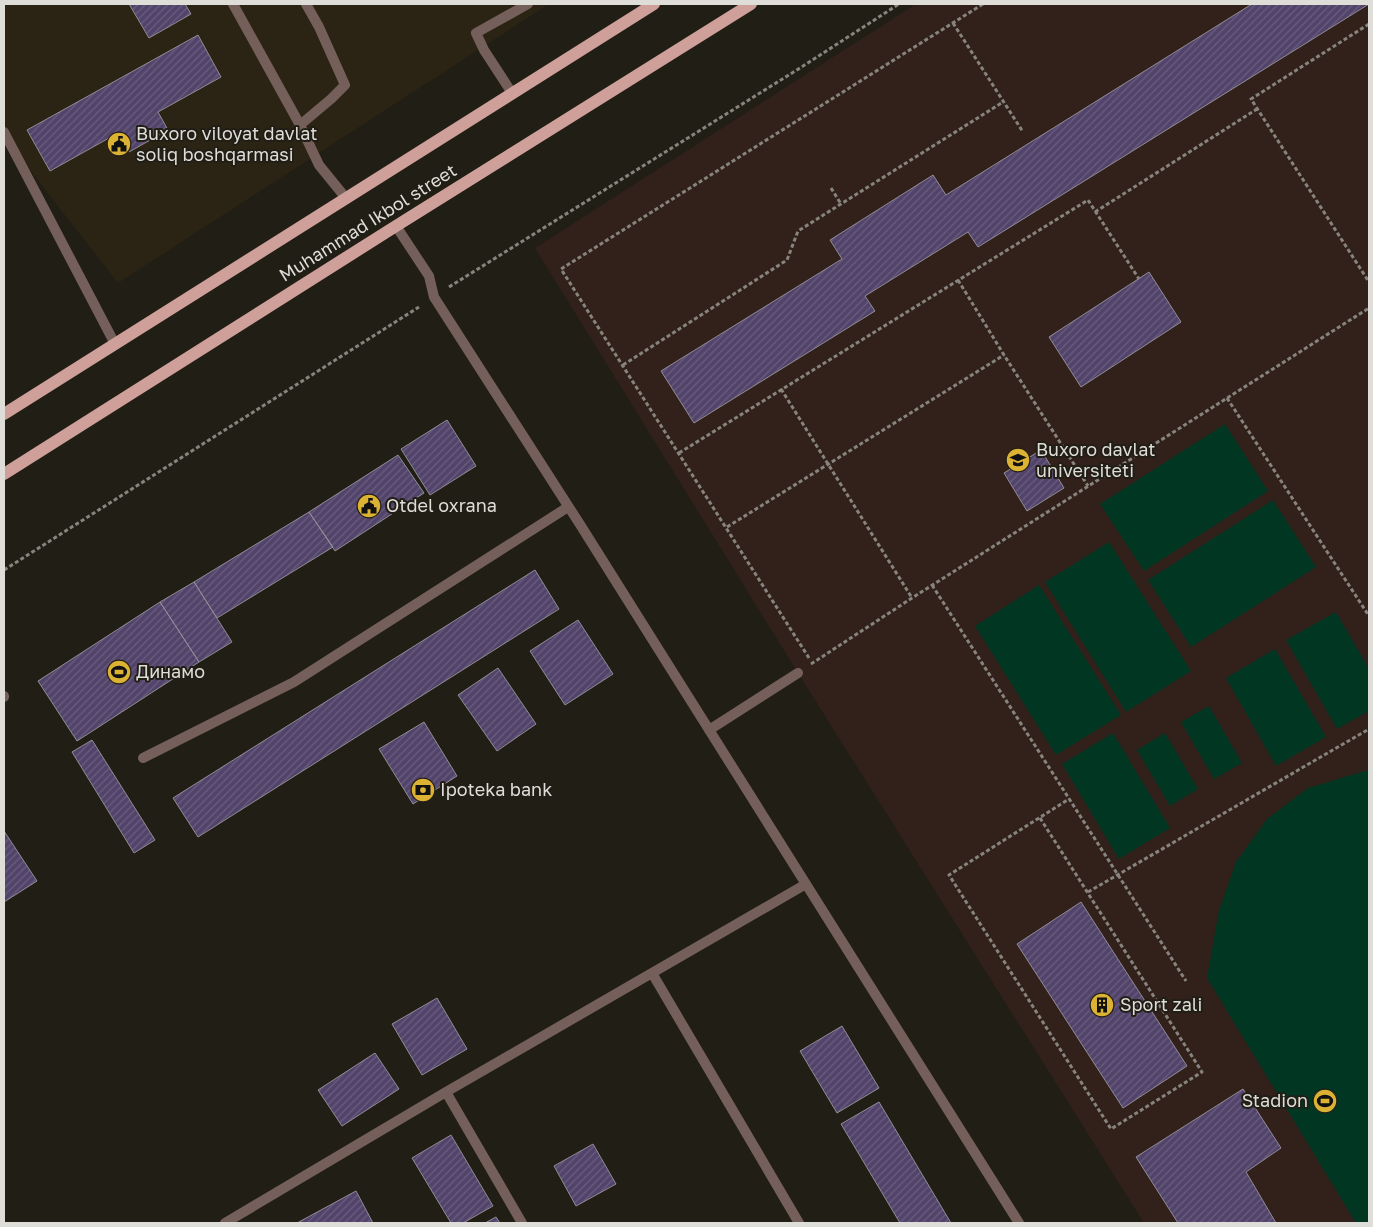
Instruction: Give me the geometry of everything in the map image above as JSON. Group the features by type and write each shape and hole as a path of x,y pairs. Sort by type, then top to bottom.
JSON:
{"main road":[{"name":"Muhammad Ikbol street","path":"4,414 654,4"},
{"name":"Muhammad Ikbol street","path":"4,474 751,4"}],"lane":[{"path":"233,4 300,125 319,165 346,197"},
{"path":"300,125 345,85 319,27 306,4"},
{"path":"512,93 484,50 476,33 528,4"},
{"path":"4,132 116,344"},
{"path":"396,226 429,276 434,297 709,730 1018,1223"},
{"path":"143,758 294,682 568,507"},
{"path":"709,730 798,673"},
{"path":"225,1223 446,1092 806,884"},
{"path":"652,972 799,1223"},
{"path":"446,1092 522,1223"}],"path":[{"path":"813,663 561,269 983,4"},
{"path":"953,23 1023,132"},
{"path":"1369,24 1251,99 1369,282"},
{"path":"622,365 787,260 798,231 1003,102"},
{"path":"1095,212 1257,108"},
{"path":"831,188 841,204"},
{"path":"679,452 1088,200 1139,279"},
{"path":"958,280 1088,486"},
{"path":"798,673 932,585 1369,308"},
{"path":"727,528 1004,355"},
{"path":"781,389 912,598"},
{"path":"1228,398 1369,616"},
{"path":"932,585 1186,982"},
{"path":"1088,892 1369,729"},
{"path":"1040,818 1202,1072 1111,1129 949,875 1069,799"}],"shaded area":[{"path":"4,4 549,4 118,283 4,137"},
{"name":"Buxoro davlat universiteti","path":"916,4 1369,4 1369,1223 1144,1223 798,673 535,248"}],"green space":[{"path":"1225,424 1268,491 1144,571 1100,504"},
{"path":"1273,500 1316,567 1191,647 1148,580"},
{"path":"1109,542 1191,671 1126,712 1045,582"},
{"path":"1039,585 1121,715 1056,755 975,626"},
{"path":"1336,612 1369,669 1369,711 1337,729 1286,640"},
{"path":"1275,649 1326,737 1276,766 1226,678"},
{"path":"1209,706 1242,763 1214,779 1181,722"},
{"path":"1113,733 1170,828 1119,859 1062,764"},
{"path":"1165,733 1198,789 1170,806 1137,750"},
{"name":"Stadion","path":"1368,770 1369,1223 1356,1223 1207,978 1219,910 1236,862 1267,819 1308,788"}],"building":[{"path":"129,4 185,4 191,14 149,38"},
{"path":"1252,4 1369,4 978,247 968,232 865,296 875,311 694,423 661,371 842,259 830,240 933,175 946,195"},
{"path":"198,35 221,77 158,112 168,130 129,152 118,133 50,171 27,130"},
{"path":"1149,272 1181,322 1081,387 1049,337"},
{"path":"447,420 476,466 430,495 401,449"},
{"path":"1041,450 1064,488 1027,511 1004,473"},
{"path":"398,455 424,493 335,551 309,512"},
{"path":"309,512 333,547 217,618 194,582"},
{"path":"535,570 559,609 198,837 173,798"},
{"path":"194,582 232,642 199,662 160,602"},
{"name":"Динамо","path":"160,602 199,662 77,741 38,681"},
{"path":"578,620 613,674 565,705 530,651"},
{"path":"498,668 536,724 497,751 458,695"},
{"path":"424,722 457,776 413,804 379,749"},
{"path":"92,740 155,840 134,853 72,752"},
{"path":"4,831 37,881 4,902"},
{"name":"Sport zali","path":"1081,902 1187,1066 1123,1108 1017,944"},
{"path":"437,998 467,1049 422,1075 392,1024"},
{"path":"842,1026 879,1088 837,1113 800,1051"},
{"path":"375,1053 399,1089 342,1126 318,1090"},
{"path":"1243,1089 1281,1148 1246,1172 1276,1223 1178,1223 1136,1157"},
{"path":"879,1102 951,1223 900,1223 841,1124"},
{"path":"451,1135 493,1206 463,1223 451,1223 412,1158"},
{"path":"593,1144 616,1184 576,1206 554,1166"},
{"path":"356,1191 373,1223 297,1223"},
{"path":"496,1217 500,1223 485,1223"}],"place":[{"name":"Buxoro viloyat davlat soliq boshqarmasi","path":"119,144"},
{"name":"Buxoro davlat universiteti","path":"1018,460"},
{"name":"Otdel oxrana","path":"369,506"},
{"name":"Динамо","path":"119,672"},
{"name":"Ipoteka bank","path":"423,790"},
{"name":"Sport zali","path":"1102,1005"},
{"name":"Stadion","path":"1325,1101"}]}
